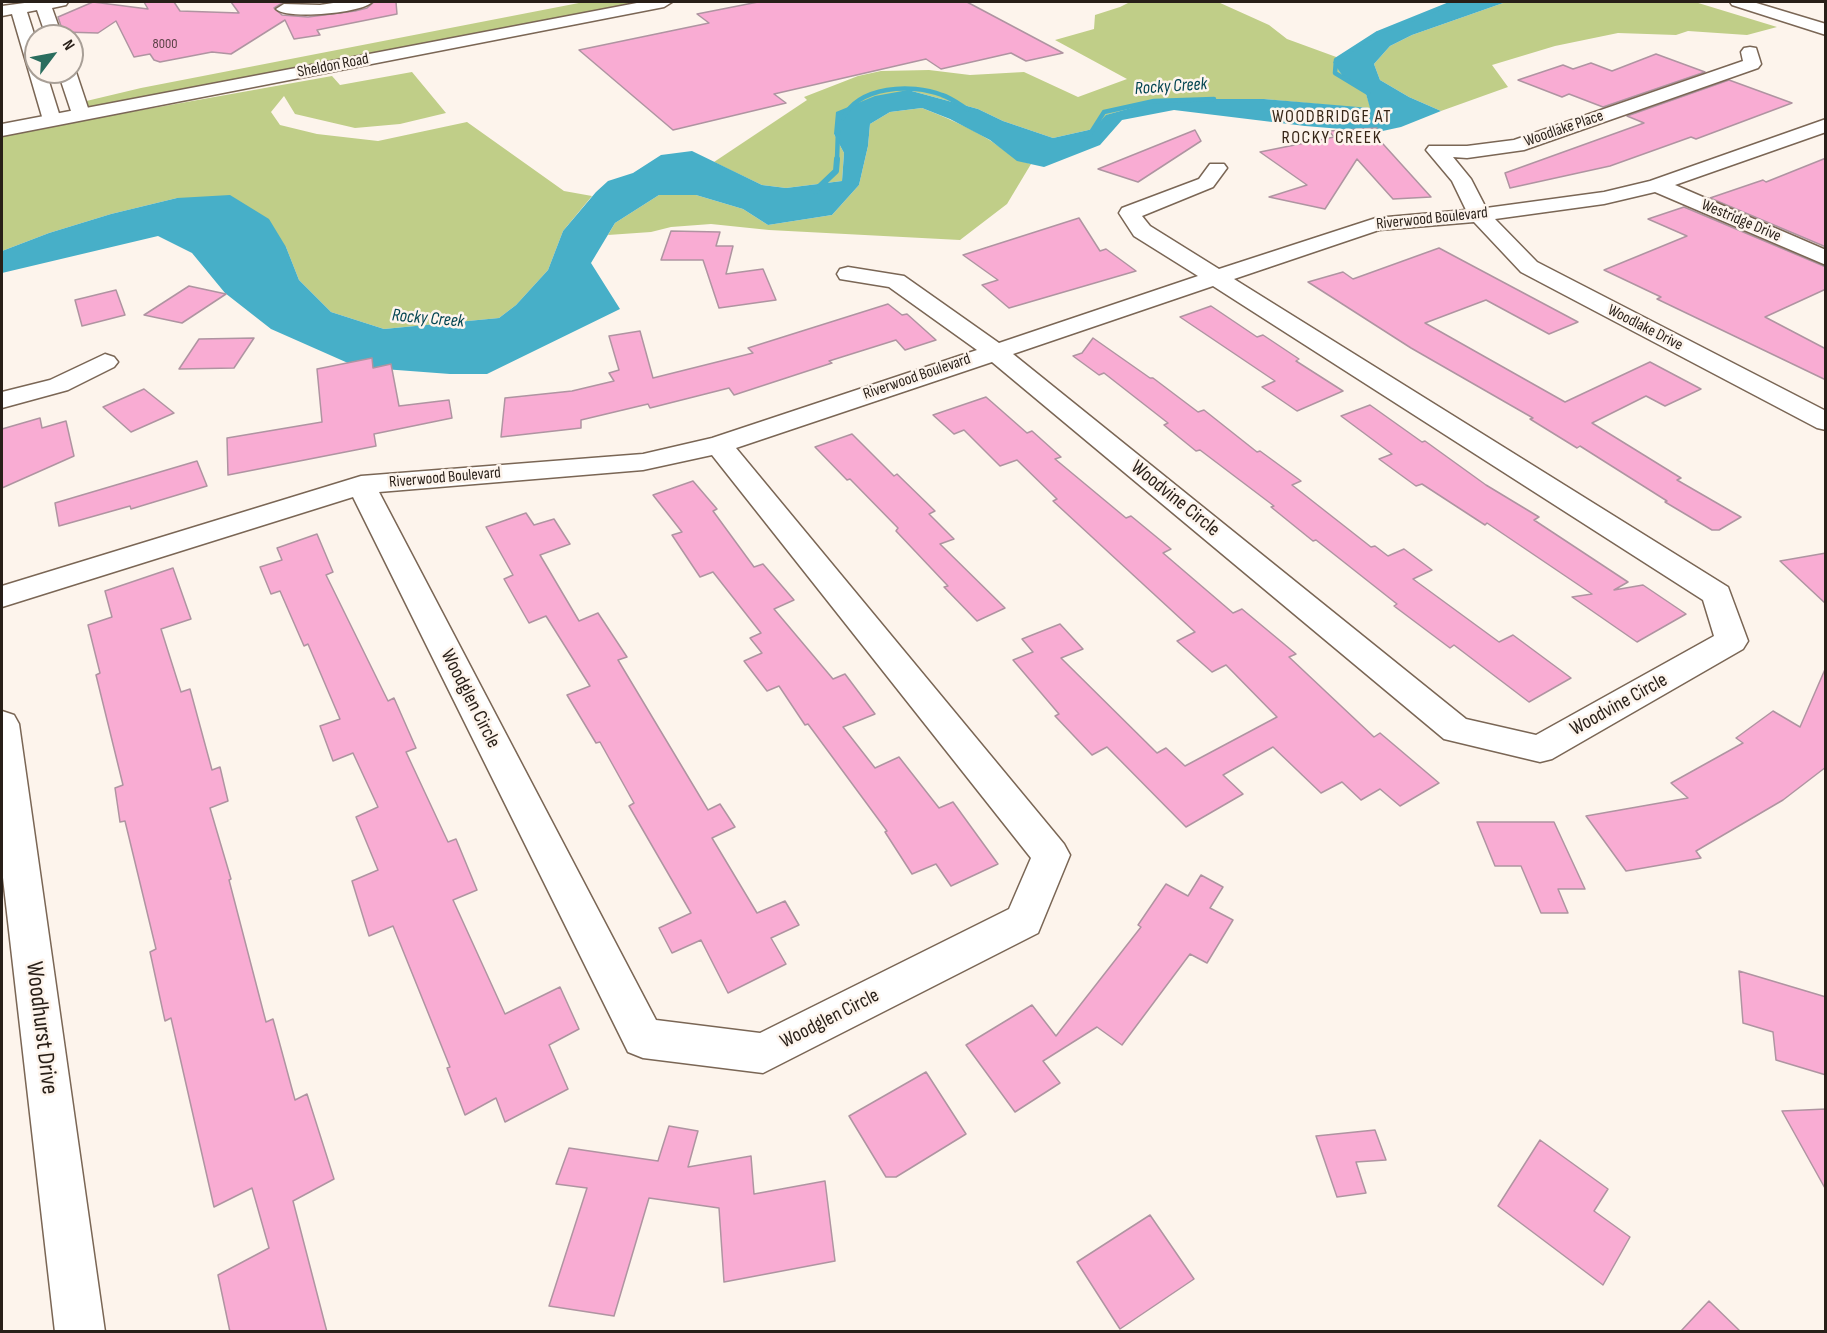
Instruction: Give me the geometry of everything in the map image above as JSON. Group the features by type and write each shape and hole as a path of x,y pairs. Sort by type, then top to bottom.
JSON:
{"street":[{"path":"284,9 320,10 364,2"},
{"name":"Sheldon Road","path":"2,130 44,109 83,101 664,2"},
{"path":"1738,2 1826,30"},
{"path":"1756,2 1826,23"},
{"path":"1779,2 1826,16"},
{"path":"24,42 10,10 52,3 53,24"},
{"name":"Woodlake Place","path":"1479,215 1461,179 1436,150 1467,152 1517,146 1752,64 1750,52"},
{"path":"39,84 44,109"},
{"path":"74,84 83,101"},
{"name":"Riverwood Boulevard","path":"2,597 362,485 643,462 719,445 1376,224 1479,215 1604,198 1657,185 1810,137"},
{"path":"1214,277 1142,231 1130,213 1206,183 1217,168"},
{"name":"Westridge Drive","path":"1657,185 1826,258"},
{"name":"Woodlake Drive","path":"1479,215 1529,267 1826,422"},
{"path":"848,274 896,281 994,351"},
{"name":"Woodvine Circle","path":"994,351 1456,730 1540,749 1732,641 1717,594 1214,277"},
{"path":"2,400 58,385 105,362"},
{"name":"Woodglen Circle","path":"362,485 643,1038 763,1053 1024,921 1051,855 719,445"},
{"name":"Woodhurst Drive","path":"2,724 80,1332"}],"green space":[{"path":"584,2 637,2 133,101 87,107 78,103 141,88"},
{"path":"1130,2 1218,2 1269,25 1287,39 1339,58 1334,62 1344,78 1366,94 1371,109 1264,99 1189,99 1152,102 1107,115 1093,129 1053,138 1003,121 978,109 908,90 834,134 844,153 842,181 786,188 762,185 714,162 807,100 804,97 858,76 881,71 929,70 970,75 1024,72 1078,97 1127,79 1055,40 1094,29 1095,15"},
{"path":"1506,2 1695,2 1777,27 1747,35 1688,31 1676,35 1618,33 1555,46 1492,65 1508,87 1441,111 1409,97 1380,80 1374,64 1390,46 1412,35"},
{"path":"412,72 446,113 400,124 355,128 295,114 284,96 271,112 280,125 317,134 378,141 467,122 564,191 592,196 563,231 548,270 516,305 499,318 384,329 331,312 299,280 286,247 177,198 111,214 49,233 2,251 2,135 332,76 340,85"},
{"path":"922,108 966,127 1015,157 1031,164 1007,204 960,240 769,230 711,224 608,235 615,223 659,195 696,195 743,209 768,225 832,215 859,185 868,146 870,124 890,112"}],"water":[{"path":"1452,2 1506,2 1412,35 1390,46 1374,64 1380,80 1409,97 1441,111 1401,127 1378,132 1305,126 1174,110 1122,120 1100,145 1044,167 1017,161 990,140 950,119 922,108 890,112 870,124 868,146 859,185 832,215 768,225 743,209 696,195 659,195 615,223 591,263 620,309 487,374 450,374 357,367 271,329 225,293 192,253 158,236 2,273 2,251 49,233 111,214 177,198 230,195 269,219 286,247 299,280 331,312 384,329 499,318 516,305 548,270 563,231 596,192 608,181 633,173 661,155 692,151 762,185 786,188 842,181 844,153 834,134 836,112 875,96 908,90 978,109 1003,121 1053,138 1093,129 1106,115 1152,102 1189,99 1264,99 1370,108 1366,94 1344,78 1333,62 1387,29 1433,12"}],"building":[{"path":"93,2 148,9 144,2 174,2 180,11 239,13 231,2 284,2 274,8 282,15 308,17 355,11 367,8 374,2 396,2 397,14 317,30 320,35 294,39 285,20 231,54 212,52 160,62 154,60 150,54 134,57 116,21 98,33 84,33 84,24 60,24 58,17"},
{"path":"758,2 967,2 1063,53 1026,61 1011,53 941,69 926,59 774,94 786,103 673,130 579,50 709,23 697,14"},
{"path":"1656,54 1705,72 1603,107 1569,94 1562,97 1518,80 1563,65 1573,69 1591,63 1612,71"},
{"path":"1729,80 1792,103 1696,139 1691,137 1610,166 1510,188 1505,173 1644,123 1627,116"},
{"path":"1377,128 1374,134 1431,197 1393,199 1357,159 1325,209 1269,197 1307,185 1260,152 1334,137 1329,131"},
{"path":"1195,130 1201,141 1138,182 1098,169"},
{"path":"1826,158 1826,247 1710,198 1763,180 1766,182"},
{"path":"1684,207 1826,267 1826,289 1765,317 1826,349 1826,380 1657,299 1661,297 1604,270 1687,236 1648,219"},
{"path":"1079,218 1100,251 1106,249 1136,271 1009,308 982,285 998,280 963,255"},
{"path":"671,231 720,232 716,246 733,246 726,274 763,269 776,300 719,308 703,260 661,260"},
{"path":"1439,248 1578,322 1549,334 1486,300 1425,323 1565,402 1650,362 1701,389 1665,406 1646,396 1592,423 1681,478 1677,480 1741,517 1719,530 1712,530 1580,446 1577,448 1530,419 1533,418 1411,348 1308,282 1343,272 1353,279"},
{"path":"189,286 226,294 182,323 144,315"},
{"path":"116,290 125,315 82,326 75,300"},
{"path":"888,304 902,315 907,314 936,340 905,350 896,340 734,395 729,388 650,408 648,404 581,420 581,428 501,437 505,398 572,391 614,381 609,373 619,370 609,336 640,331 653,378 753,353 748,348"},
{"path":"1211,306 1257,337 1263,335 1299,359 1296,361 1343,391 1297,411 1262,387 1275,381 1180,317"},
{"path":"254,338 234,368 179,369 199,339"},
{"path":"1093,338 1153,378 1198,412 1204,410 1257,452 1260,451 1301,481 1292,485 1371,547 1375,546 1388,556 1404,549 1432,570 1413,579 1499,642 1513,635 1571,678 1529,702 1454,645 1450,648 1394,606 1397,604 1316,540 1313,541 1271,507 1274,506 1200,450 1196,451 1164,425 1168,423 1104,373 1099,375 1073,356 1082,353"},
{"path":"372,358 373,368 391,364 399,406 449,400 452,418 374,434 376,446 228,475 227,438 322,422 317,369"},
{"path":"144,389 174,413 131,432 103,407"},
{"path":"986,397 1027,433 1032,431 1061,457 1055,459 1126,518 1131,516 1171,549 1163,553 1233,613 1242,609 1296,654 1289,657 1374,737 1380,733 1439,783 1400,806 1380,789 1361,800 1342,782 1321,793 1273,747 1223,775 1243,794 1186,827 1107,747 1092,755 1055,716 1059,714 1013,660 1033,652 1022,639 1060,624 1083,649 1061,658 1157,753 1166,748 1185,766 1277,717 1226,665 1212,672 1177,641 1195,632 1053,501 1057,499 1017,460 1000,466 964,430 954,434 933,415"},
{"path":"1370,405 1486,485 1539,517 1534,520 1628,582 1614,590 1643,585 1686,614 1637,642 1572,597 1592,594 1487,523 1485,525 1422,484 1416,486 1379,459 1392,454 1341,416"},
{"path":"40,418 42,428 66,421 74,456 2,488 2,429"},
{"path":"852,434 894,476 897,474 935,511 929,514 954,539 940,544 1005,608 977,621 944,587 948,586 896,531 898,528 815,447"},
{"path":"197,461 207,486 131,509 130,506 59,526 55,503"},
{"path":"693,481 717,509 713,511 754,567 763,564 794,600 774,609 833,679 845,674 875,714 843,727 875,768 899,757 939,808 953,802 998,864 951,886 936,864 912,874 885,832 887,831 808,724 805,725 779,686 767,691 744,661 762,653 750,638 761,633 713,572 700,577 672,535 682,532 653,495"},
{"path":"526,513 534,525 554,519 570,544 540,555 579,621 598,613 627,657 618,660 708,810 720,804 735,827 712,838 757,913 785,901 799,925 771,938 786,964 728,993 701,940 672,953 659,928 691,913 629,806 634,803 600,742 596,743 567,695 590,686 546,616 529,623 504,579 513,575 486,527"},
{"path":"317,534 333,572 326,575 388,701 394,698 416,748 406,752 448,842 456,839 477,890 453,900 505,1014 560,987 579,1029 549,1045 568,1089 505,1122 496,1098 465,1115 447,1068 450,1067 393,926 369,936 352,881 378,870 356,817 378,807 353,753 333,761 320,726 340,719 308,644 304,646 280,591 271,594 260,567 282,560 277,548"},
{"path":"1826,553 1826,604 1780,561"},
{"path":"173,568 191,619 161,629 181,692 190,689 212,770 220,767 228,801 210,808 231,879 229,880 266,1022 273,1019 295,1100 307,1094 334,1179 293,1201 327,1332 230,1332 218,1275 269,1248 252,1188 214,1207 171,1018 165,1021 150,952 156,949 125,821 120,822 115,788 123,785 96,675 100,673 88,625 112,617 105,591"},
{"path":"1826,667 1826,767 1783,800 1696,851 1701,858 1626,871 1586,816 1688,798 1671,783 1743,743 1736,738 1773,711 1800,727"},
{"path":"1477,822 1554,822 1585,889 1558,889 1568,913 1541,913 1521,866 1495,866"},
{"path":"1201,875 1223,887 1210,908 1233,920 1207,963 1190,954 1122,1045 1097,1027 1043,1061 1060,1083 1015,1112 966,1045 1032,1005 1056,1036 1141,927 1138,925 1166,884 1188,896"},
{"path":"1739,971 1826,997 1826,1075 1776,1060 1773,1032 1743,1023"},
{"path":"926,1072 966,1134 896,1177 886,1177 849,1116"},
{"path":"1826,1109 1826,1190 1782,1111"},
{"path":"669,1126 698,1131 688,1167 751,1156 754,1194 825,1181 835,1261 724,1282 719,1208 649,1198 614,1316 549,1306 587,1188 556,1184 569,1148 658,1161"},
{"path":"1375,1130 1386,1160 1356,1162 1366,1193 1337,1197 1316,1136"},
{"path":"1540,1140 1608,1189 1594,1211 1630,1237 1603,1285 1498,1206"},
{"path":"1150,1215 1194,1279 1120,1329 1077,1262"},
{"path":"1709,1301 1741,1332 1680,1332"}],"waterway":[{"name":"Rocky Creek","path":"1368,93 1335,73 1336,60 1378,33 1455,2"},
{"name":"Rocky Creek","path":"843,118 861,99 887,90 930,91 952,99 967,109"},
{"name":"Rocky Creek","path":"1086,135 1090,134 1104,112 1154,101 1214,99"},
{"name":"Rocky Creek","path":"837,160 838,130"},
{"name":"Rocky Creek","path":"815,191 836,171 837,159"}],"district":[{"name":"WOODBRIDGE AT ROCKY CREEK","path":"1332,127"}]}
